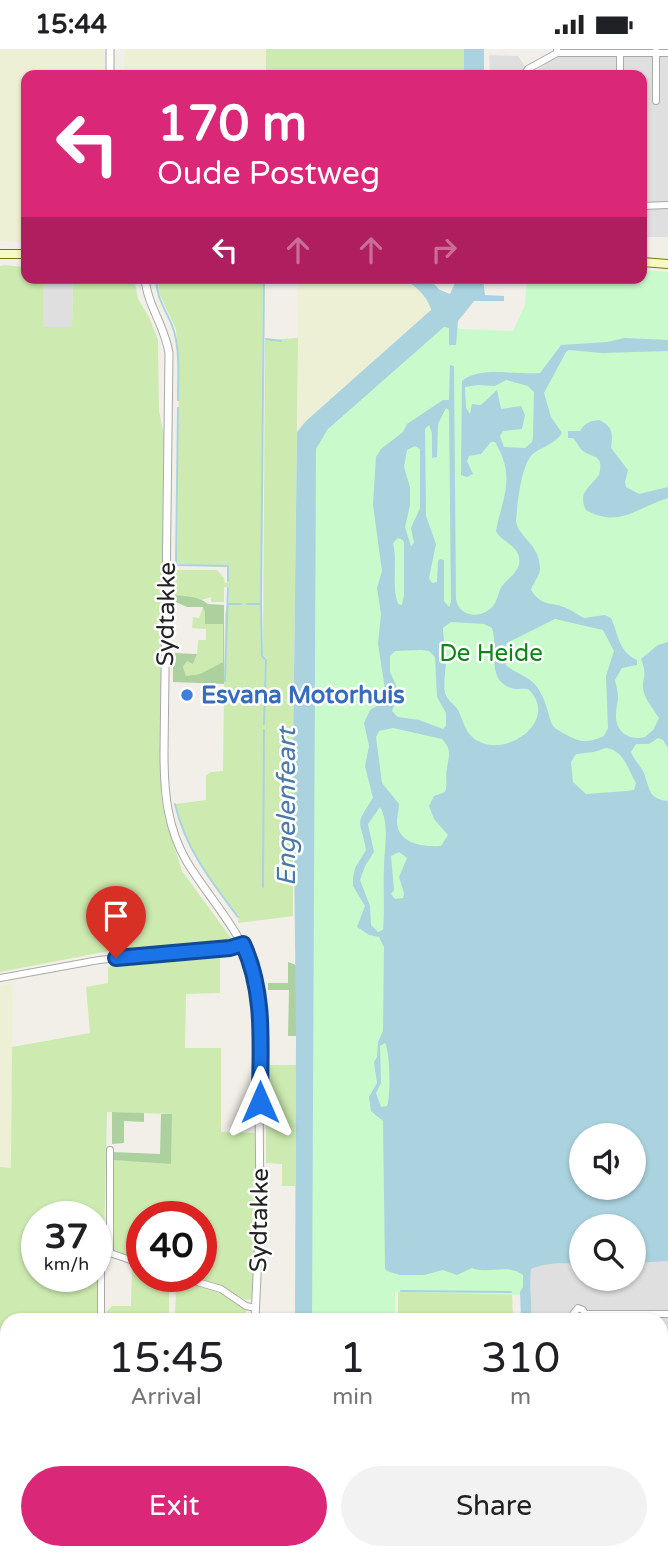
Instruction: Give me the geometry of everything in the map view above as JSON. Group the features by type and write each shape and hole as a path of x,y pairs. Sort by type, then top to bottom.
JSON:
{"main road":[{"path":"0,254 21,254"},
{"path":"647,262 668,264"}],"street":[{"path":"110,49 110,70"},
{"path":"527,70 557,51 668,53"},
{"path":"656,51 656,101"},
{"path":"620,53 620,70"},
{"path":"647,206 668,205"},
{"name":"Sydtakke","path":"145,284 146,292 164,331 169,353 164,753 166,803 171,827 187,862 243,944 255,974 260,1015 260,1211 256,1313"},
{"path":"0,978 99,960 230,948 243,944"},
{"path":"110,1150 110,1201"},
{"name":"Sydtakke","path":"217,1288 246,1306 256,1308"},
{"path":"101,1292 101,1313"}],"shaded area":[{"path":"489,55 518,56 528,70 490,70"},
{"path":"559,55 668,57 668,237 647,237 647,70 537,70"},
{"path":"43,284 73,284 72,327 43,327"},
{"path":"668,1256 668,1313 527,1313 530,1264 569,1262 569,1291 646,1291 646,1257"}],"green space":[{"path":"0,49 104,49 103,70 21,70 21,242 0,241"},
{"path":"125,49 266,49 266,70 124,70"},
{"path":"266,49 464,49 464,70 266,70"},
{"path":"0,266 21,267 21,284 43,284 43,327 72,327 73,284 135,284 138,299 158,340 159,411 165,439 161,795 165,818 182,871 231,938 225,943 109,951 0,972"},
{"name":"De Heide","path":"647,270 668,272 668,905 582,1123 569,1123 569,1155 526,1264 523,1295 395,1292 395,1313 311,1313 314,448 326,427 444,324 461,329 513,331 525,305 527,284 647,284"},
{"path":"159,284 263,284 261,603 246,605 261,605 262,656 265,660 264,724 267,659 263,655 265,340 298,338 293,916 238,923 239,916 193,849 176,804 206,800 206,775 223,771 225,615 227,605 241,604 229,603 229,587 224,587 224,602 211,602 211,597 202,600 169,594 169,570 217,570 225,583 229,582 229,566 177,564 179,363 176,329 158,291"},
{"path":"300,284 409,284 432,306 426,316 306,421 297,432 298,288"},
{"path":"169,595 224,605 224,684 173,682 173,653 197,654 193,664 187,661 183,667 186,676 200,674 223,662 223,624 205,624 203,607 187,607 169,599"},
{"path":"203,607 223,624 223,662 200,674 186,676 183,667 187,661 193,663 198,640 206,640 206,629 192,628 193,617 199,618"},
{"path":"220,958 220,993 186,994 185,1048 221,1048 221,1132 258,1133 252,1299 246,1300 217,1286 217,1201 126,1201 126,1256 113,1251 112,1160 171,1163 171,1114 107,1112 105,1201 21,1201 21,1292 99,1292 99,1313 0,1313 0,1167 11,1168 12,1047 90,1033 86,987 108,983 108,967"},
{"path":"288,962 296,965 296,1036 288,1036 289,990 268,990 268,983 288,983"},
{"path":"13,983 11,1169 0,1167 0,985"},
{"path":"266,1065 296,1065 295,1186 282,1186 282,1164 266,1163"},
{"path":"112,1112 144,1113 144,1122 124,1121 124,1143 112,1144"},
{"path":"161,1114 172,1114 171,1164 112,1160 112,1152 160,1154"},
{"path":"398,1281 512,1292 513,1313 398,1313"},
{"path":"131,1292 169,1292 169,1313 105,1313 112,1306 131,1306"},
{"path":"176,1292 217,1292 246,1309 246,1313 175,1313"}],"water":[{"path":"464,49 484,49 484,70 464,70"},
{"name":"Engelenfeart","path":"434,284 450,294 454,284 484,284 485,295 504,296 504,301 474,301 458,321 456,345 449,345 449,328 444,327 328,429 316,449 312,1313 295,1313 293,752 297,432 431,310 425,297 413,285"},
{"name":"De Heide","path":"625,338 668,340 668,351 566,352 544,393 551,417 562,433 556,440 534,453 526,465 520,485 516,522 539,560 540,571 531,590 536,596 544,602 562,606 584,618 605,615 611,618 626,652 637,660 637,665 622,668 615,680 618,697 616,720 624,734 634,738 645,737 653,730 659,718 644,693 641,659 658,645 668,642 668,748 663,740 658,738 649,744 636,744 631,752 653,795 668,801 668,1261 646,1262 646,1214 569,1214 569,1264 542,1265 531,1269 531,1313 521,1313 523,1275 511,1270 472,1268 457,1275 443,1270 424,1275 400,1275 385,1268 383,1121 371,1111 369,1097 377,1083 374,1062 383,1031 384,947 379,937 369,935 357,927 365,906 353,886 353,878 355,868 366,850 361,819 373,798 365,766 369,746 364,723 370,710 383,702 386,696 378,644 381,614 377,588 382,571 373,505 376,457 381,449 403,432 407,424 443,400 449,400 450,365 454,366 456,599 466,613 483,613 495,604 502,586 518,568 519,559 516,551 496,531 506,476 505,466 495,442 491,442 481,454 469,456 467,461 473,474 467,477 461,475 462,381 469,376 488,372 540,373 561,345","holes":["506,380 528,386 534,392 533,437 532,442 525,448 504,447 500,436 503,431 522,429 525,415 521,406 501,409 497,390 481,405 472,404 470,414 466,408 465,387 495,386","446,408 449,410 449,607 444,601 444,560 438,561 437,582 432,583 429,578 436,544 426,516 425,429 429,425 432,433 432,458 437,457 438,424","415,446 420,449 420,508 411,528 414,543 411,546 405,527 410,505 410,487 404,467 407,450","398,538 404,543 402,605 398,604 395,581 393,543","555,619 603,630 614,651 606,676 608,728 604,736 583,741 556,729 537,687 531,680 506,665 503,652 507,643","451,622 484,624 492,628 498,678 511,688 528,689 536,701 538,712 534,723 527,733 516,740 490,745 478,741 470,735 458,710 447,698 444,685 446,660 443,628","395,651 429,651 435,657 437,697 446,713 446,726 443,729 419,720 398,717 392,711 399,692 390,672 390,656","393,728 442,739 449,750 445,792 434,796 429,806 434,819 448,835 441,846 412,843 401,835 398,829 399,804 382,783 376,737 379,731","606,748 617,752 636,783 634,790 586,794 573,782 571,762 576,754","380,807 385,821 386,837 383,930 378,932 371,925 370,906 360,880 374,852 368,824","399,852 407,858 399,877 403,898 395,899 391,894 394,890 391,856","385,1043 389,1064 389,1093 387,1106 381,1107 376,1093 381,1083 380,1046"]},
{"path":"599,420 609,428 612,435 611,448 628,470 626,487 639,494 668,487 668,498 619,517 598,515 586,510 584,495 599,475 600,462 596,457 584,452 573,438 568,438 568,431 580,431 588,423"}],"waterway":[{"path":"157,284 160,300 177,343 178,400"},
{"path":"264,284 261,604 262,656 266,660 264,724"},
{"path":"266,339 281,341"},
{"path":"178,408 176,565 228,566 228,581"},
{"path":"225,681 228,588"},
{"path":"229,604 241,604"},
{"path":"247,604 260,604"},
{"path":"263,887 264,730"},
{"path":"175,804 192,850 238,917"},
{"path":"401,1291 511,1292"}],"place":[{"name":"Esvana Motorhuis","path":"187,695"}],"route":[{"path":"116,958 230,948 243,944 257,982 260,1015 260,1102"}]}
